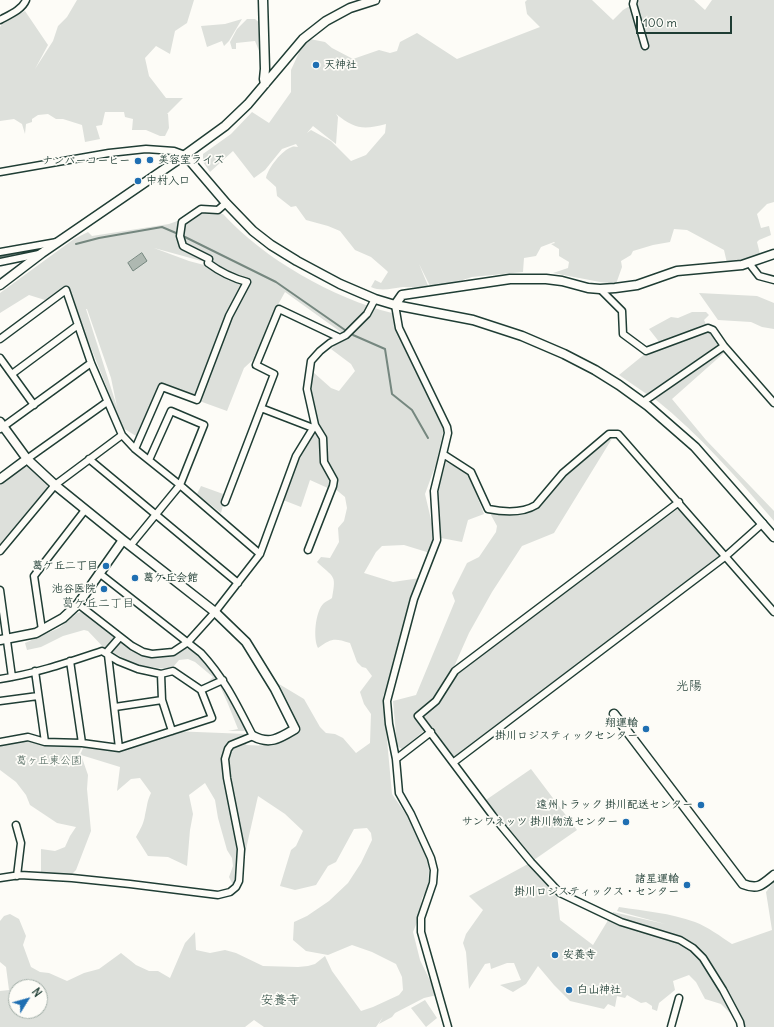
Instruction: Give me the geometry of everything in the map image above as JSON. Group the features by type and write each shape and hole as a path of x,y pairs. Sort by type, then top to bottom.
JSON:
{"street":[{"path":"0,20 20,8 26,0"},
{"path":"263,0 265,84"},
{"path":"0,284 42,253 185,155 235,118 302,39 326,21 350,8 375,0"},
{"path":"634,0 633,4 645,46"},
{"path":"0,172 109,152 146,149 174,151 185,155 226,203 253,231 297,262 340,284 375,299 395,305 472,320 522,336 564,354 595,370 643,402 695,447 774,537"},
{"path":"135,449 162,387 197,400 229,316 247,282 231,277 218,270 208,263 209,259 183,246 180,236 182,222 201,209 218,210 226,203"},
{"path":"0,252 60,241"},
{"path":"0,262 42,253"},
{"path":"448,1027 421,932 421,918 433,883 434,870 431,858 399,793 396,759 389,724 388,697 414,599 437,540 433,498 448,433 447,427 399,328 395,305 402,295 510,279 546,279 600,289 637,285 677,271 726,267 749,263 774,254"},
{"path":"749,263 759,276 774,280"},
{"path":"600,289 622,311 623,334 646,351 708,328 713,330 724,346 774,403"},
{"path":"0,339 66,290 91,363 122,436 135,449 180,485 260,554"},
{"path":"308,550 334,480 324,462 323,438 314,427 307,390 311,361 320,350 346,335 367,314 375,299"},
{"path":"225,502 274,374 256,365 279,309 340,338"},
{"path":"12,374 78,325"},
{"path":"643,402 724,346"},
{"path":"0,358 34,405"},
{"path":"91,363 34,405 1,426 27,459 55,484 85,510 215,612 246,642 275,689 295,729 274,740 267,741 253,736 223,680 215,668 201,653 99,573"},
{"path":"0,479 108,402"},
{"path":"261,408 314,427"},
{"path":"130,546 180,485 204,426 171,412 149,460"},
{"path":"78,604 132,646 143,652 152,654 173,652 188,642 215,612 260,554 295,457 314,427"},
{"path":"443,454 471,472 488,509 508,511 530,508 536,505 563,473 609,434 618,434 774,612"},
{"path":"0,551 55,484 122,436"},
{"path":"90,459 238,583"},
{"path":"679,502 455,671 436,701 418,716 493,816 531,862 560,893 621,922 680,940 693,948 703,958 723,990 740,1022 741,1027"},
{"path":"42,630 34,576 85,510"},
{"path":"454,762 726,556 763,523"},
{"path":"3,639 36,633 63,618 78,604 123,540"},
{"path":"0,590 3,639 12,677"},
{"path":"119,748 115,707 107,654 120,637"},
{"path":"0,679 35,671 102,651 138,669 161,674 173,671 201,690 212,718 119,748 82,743 45,742 28,737 0,742"},
{"path":"70,661 82,743"},
{"path":"35,671 45,742"},
{"path":"161,674 162,700 172,731"},
{"path":"201,690 223,680"},
{"path":"0,701 38,696"},
{"path":"115,707 162,700"},
{"path":"614,714 743,884 751,887 760,886 774,875"},
{"path":"396,759 430,732"},
{"path":"0,878 17,876 72,878 218,895 230,892 236,887 239,881 241,849 227,778 225,759 228,749 232,745 253,736"},
{"path":"16,825 21,843 17,876"},
{"path":"671,1027 679,998"}],"green space":[{"path":"77,0 194,0 187,23 175,31 170,54 156,46 145,58 149,76 166,98 183,98 167,114 169,128 165,136 160,136 146,130 132,130 133,119 125,117 124,112 105,112 102,125 96,126 100,139 85,142 82,125 63,119 56,119 48,114 38,115 32,119 32,122 26,124 25,134 22,124 14,119 0,121 0,27 3,23 25,11 48,45 35,69 53,41 58,26 67,17"},
{"path":"527,0 592,0 613,20 623,10 640,0 694,0 705,10 712,0 774,0 774,202 767,204 757,214 761,228 769,226 771,235 757,242 760,254 746,261 727,263 724,250 687,230 674,229 670,242 633,251 631,255 621,261 622,267 616,284 553,273 568,268 569,262 559,256 559,249 551,244 555,243 554,242 541,247 536,256 524,258 523,272 472,277 432,290 419,264 429,288 403,287 379,289 371,287 375,280 381,283 388,272 386,270 371,257 355,250 340,231 306,220 296,206 291,207 277,196 276,187 266,178 276,160 288,149 298,147 296,144 282,149 265,170 254,178 233,151 210,172 203,162 203,154 231,134 252,112 269,123 291,92 291,70 301,48 310,39 325,42 332,48 353,59 379,50 390,53 397,51 400,42 417,33 457,59 540,27 527,14 525,2","holes":["336,114 349,123 360,127 371,127 386,124 385,133 366,155 351,161 331,141 311,130 307,133 313,126 336,144 338,117"]},
{"path":"242,19 229,41 224,46 222,41 207,47 201,26 225,24"},
{"path":"247,19 255,19 261,24 262,58 255,41 236,43 236,49 232,49 230,42 237,29"},
{"name":"葛ヶ丘東公園","path":"195,213 223,214 258,246 301,275 346,298 392,313 409,357 444,428 436,464 425,494 433,528 434,541 430,553 404,545 382,546 376,552 364,573 393,582 420,578 396,669 383,696 392,794 414,826 426,854 429,870 428,888 422,898 418,920 413,932 420,960 437,995 424,998 395,1013 392,1017 379,1024 383,1017 376,1027 264,1027 254,1020 245,1027 0,1027 0,991 8,990 8,1019 48,1019 48,979 8,979 8,982 6,967 0,962 0,921 4,916 10,914 19,919 26,936 23,945 31,967 40,972 49,973 67,981 84,973 99,969 121,953 136,965 149,971 158,971 170,978 185,943 195,932 196,950 210,953 225,950 236,953 263,966 308,966 315,964 325,956 332,971 361,1011 399,995 403,990 402,977 396,964 372,952 352,945 328,955 306,951 293,940 294,922 307,916 329,901 348,883 361,863 372,840 371,833 367,828 354,829 336,862 328,866 316,885 295,890 280,886 291,850 296,846 303,831 285,814 258,796 242,867 233,885 229,877 233,866 232,858 227,850 218,818 215,800 205,783 189,795 193,814 187,866 168,857 148,856 136,837 144,821 151,793 140,778 131,779 117,791 120,767 81,755 88,775 87,789 91,831 76,870 71,875 41,875 41,849 55,851 65,847 76,827 57,823 30,805 26,795 16,782 0,770 0,745 28,737 84,743 76,758 66,770 80,755 84,746 121,750 172,731 247,734 246,745 269,745 287,738 301,729 279,684 304,699 320,727 326,733 335,734 343,738 356,753 370,743 371,714 364,704 360,692 372,676 366,668 362,667 357,662 350,643 340,640 333,640 318,648 316,644 315,632 317,618 324,603 332,598 334,584 334,580 330,574 317,562 321,557 330,558 339,542 338,528 344,521 347,508 345,497 334,488 330,489 310,480 301,507 283,500 299,457 313,428 308,393 313,372 331,388 339,391 355,371 351,364 331,349 335,345 349,338 285,292 269,321 256,357 244,368 227,411 158,386 136,436 123,428 67,288 45,300 29,295 0,313 0,293 74,239 88,232 92,236 169,224","holes":["154,248 205,262 204,265 189,261","86,309 111,378 117,407"]},
{"path":"699,293 757,296 774,303 774,329 762,327 751,322 718,320"},
{"path":"692,312 706,312 709,315 704,320 707,326 660,343 649,329 671,317 678,318"},
{"path":"707,331 719,342 719,346 648,395 619,375 646,353"},
{"path":"722,350 725,352 672,399 706,440 774,511 774,521 703,442 655,399"},
{"path":"613,437 554,533 522,546 492,592 469,633 453,669 433,699 414,716 424,731 402,749 397,746 393,701 416,695 455,601 452,593 467,563 479,557 496,532 497,526 491,515 492,511 530,510 564,474 605,438"},
{"path":"446,462 468,473 484,514 468,520 462,542 441,538 437,493"},
{"path":"28,466 47,484 47,488 0,544 0,484 23,467"},
{"path":"201,486 226,495 221,513 197,494"},
{"path":"679,508 719,556 508,721 457,757 453,756 424,717 438,704 458,671"},
{"path":"84,611 115,637 105,649 88,631 84,630 63,636 41,647 27,650 25,643 59,628 77,613"},
{"path":"120,641 136,651 156,657 169,656 186,648 200,656 218,677 215,683 206,684 213,677 195,662 188,659 179,660 174,666 166,669 136,665 112,652"},
{"path":"220,686 222,686 228,693 248,731 228,731 238,729"},
{"path":"531,769 577,830 531,862 483,802"},
{"path":"528,864 557,894 560,920 593,945 613,912 665,924 617,911 619,907 667,914 686,919 700,924 732,944 772,930 766,892 774,882 774,1027 744,1027 721,1004 705,999 696,982 689,975 673,981 675,990 659,1003 657,1011 652,1009 652,1006 646,1002 641,1003 627,995 625,998 617,996 615,1007 608,1004 604,1009 570,1001 538,966 526,984 513,992 500,985 521,980 514,963 507,963 491,969 490,963 485,964 469,989 466,952 463,943 466,934 483,910 469,896"},
{"path":"425,1000 437,1018 426,1027 411,1008"}],"shaded area":[{"path":"142,253 147,261 133,271 128,263"}],"waterway":[{"path":"76,244 99,238 162,227 176,233"},
{"path":"183,236 276,282 345,330"},
{"path":"0,257 27,251"},
{"path":"353,335 385,349 392,394 412,410 428,438"}],"place":[{"name":"天神社","path":"316,65"},
{"name":"美容室ライズ","path":"150,160"},
{"name":"ナンバーコーヒー","path":"138,161"},
{"name":"中村入口","path":"138,181"},
{"name":"葛ケ丘二丁目","path":"106,566"},
{"name":"葛ケ丘会館","path":"135,578"},
{"name":"池谷医院","path":"104,589"},
{"name":"翔運輸 掛川ロジスティックセンター","path":"646,729"},
{"name":"遠州トラック 掛川配送センター","path":"701,805"},
{"name":"サンワネッツ 掛川物流センター","path":"626,822"},
{"name":"諸星運輸 掛川ロジスティックス・センター","path":"687,885"},
{"name":"安養寺","path":"555,955"},
{"name":"白山神社","path":"569,990"}],"district":[{"name":"葛ケ丘二丁目","path":"98,604"},
{"name":"光陽","path":"689,686"},
{"name":"安養寺","path":"280,1000"}]}
